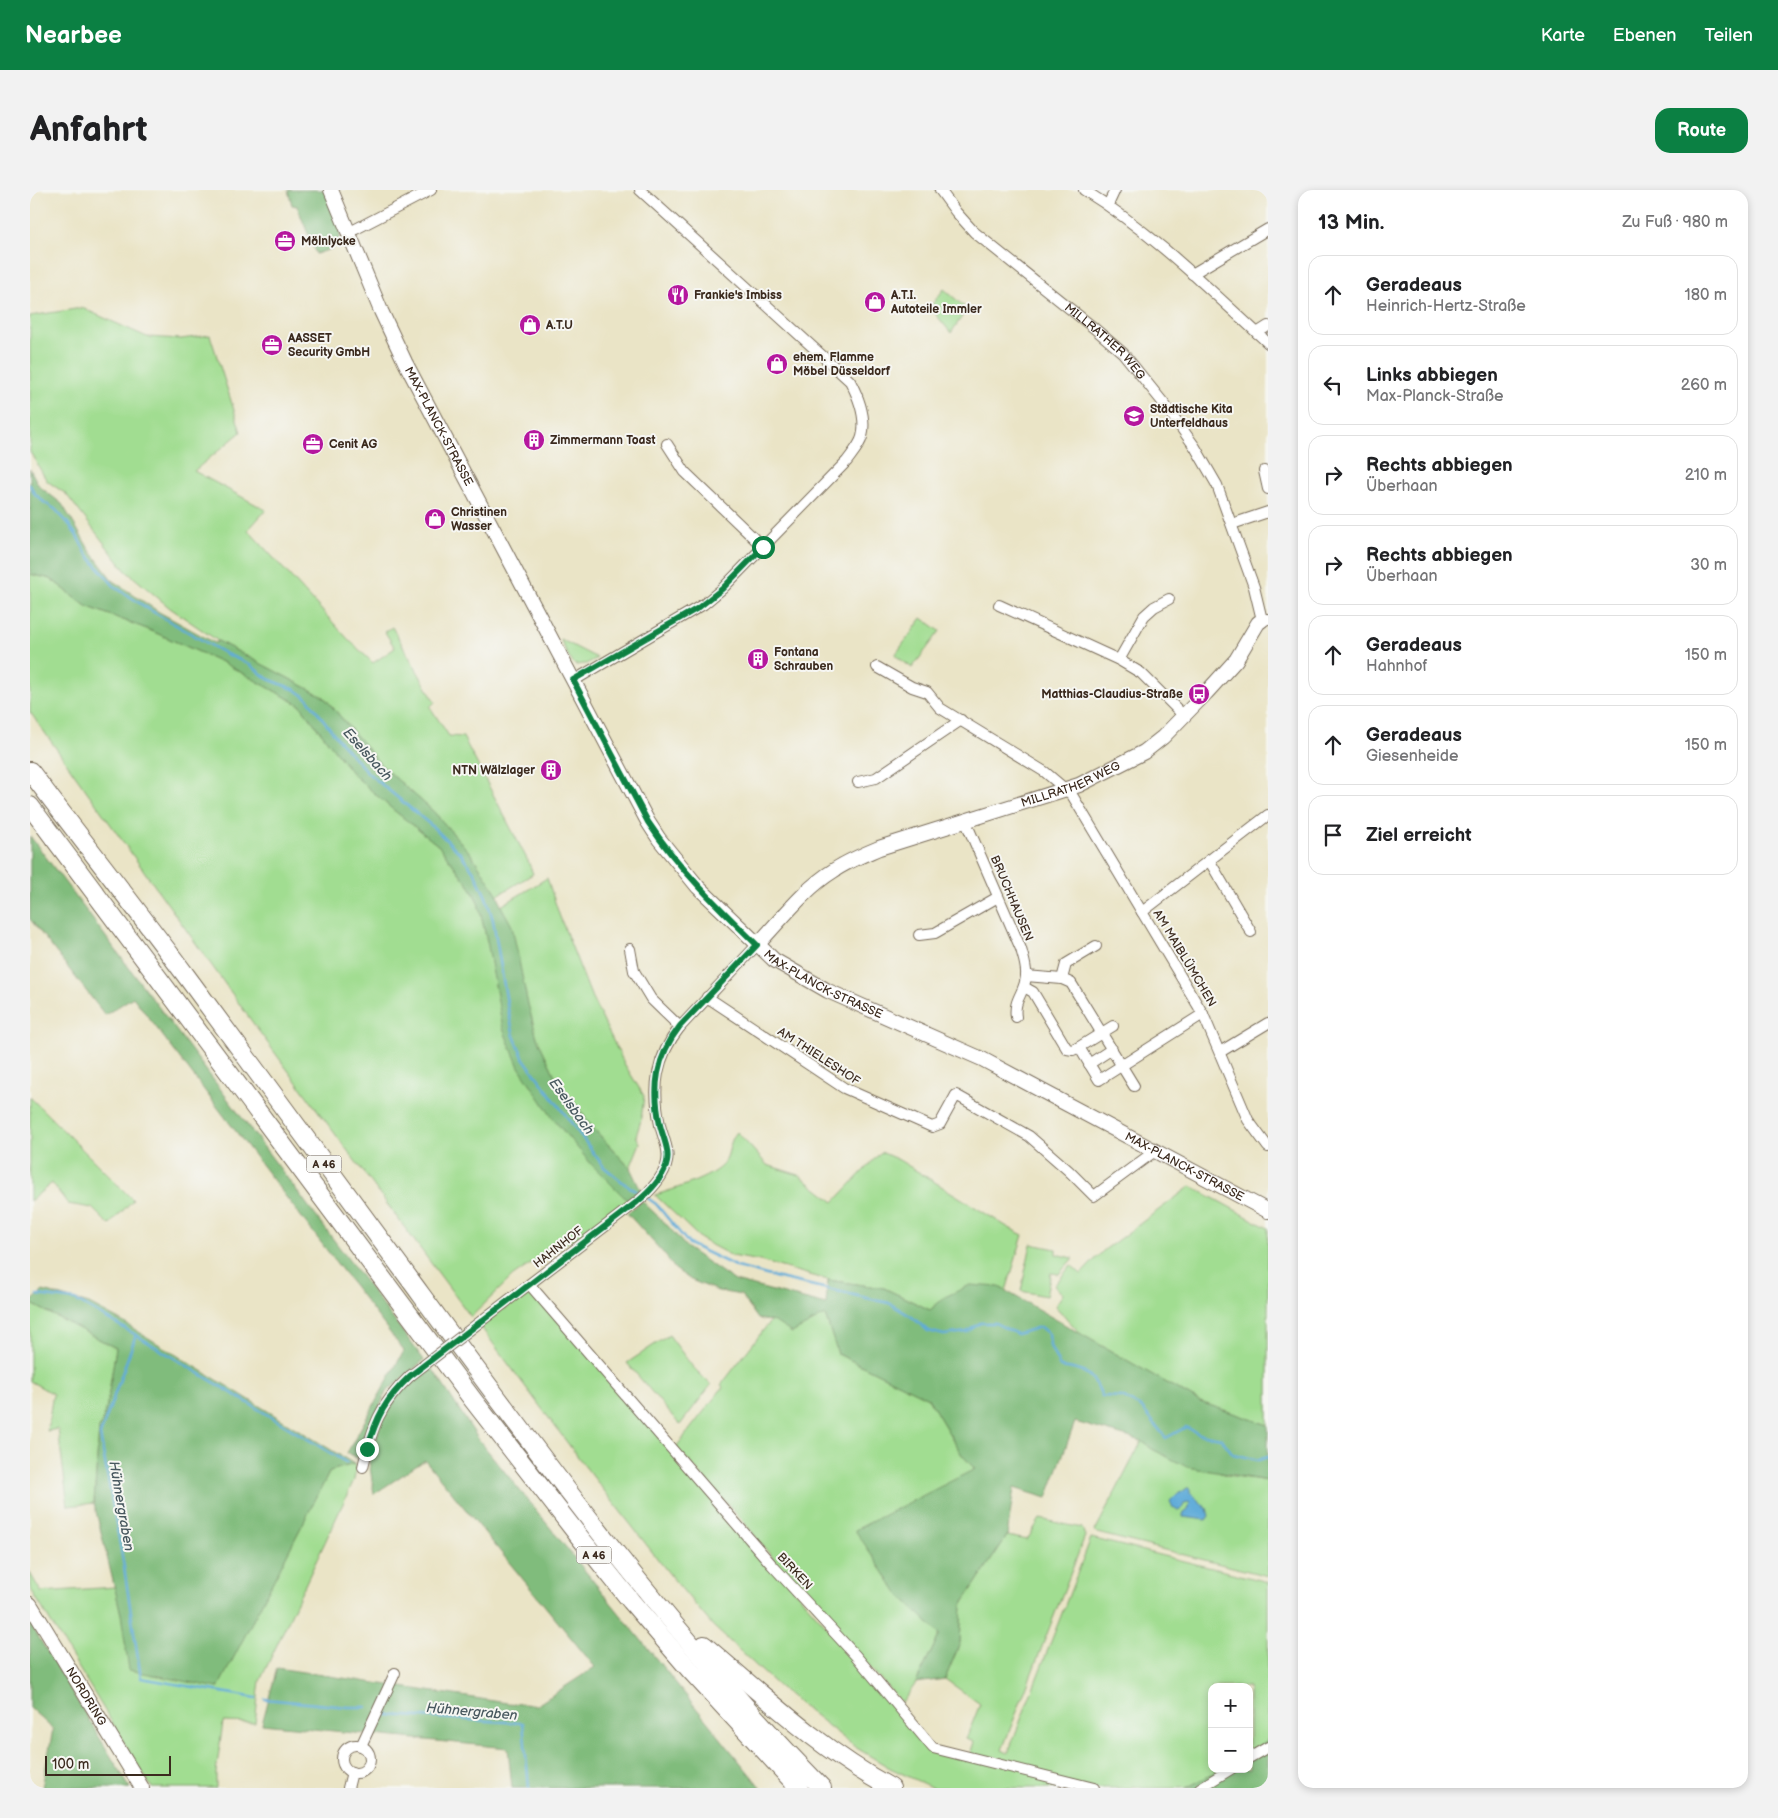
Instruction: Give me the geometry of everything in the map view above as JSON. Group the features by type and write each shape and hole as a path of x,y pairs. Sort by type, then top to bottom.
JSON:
{"highway":[{"path":"30,763 42,788"},
{"name":"A 46","path":"30,771 186,975 519,1428 661,1610 748,1709 822,1788"},
{"name":"A 46","path":"30,806 323,1200 525,1467 643,1614 799,1788"},
{"path":"661,1610 824,1746 855,1768 892,1788"},
{"path":"768,1754 790,1788"}],"street":[{"name":"MAX-PLANCK-STRASSE","path":"331,190 381,311 405,362 648,822 710,899 774,960 828,991 982,1059 1268,1211"},
{"path":"348,233 431,190"},
{"path":"573,680 698,608 722,589 847,461 861,439 863,425 862,410 850,381 640,190"},
{"name":"MILLRATHER WEG","path":"757,945 807,892 832,871 878,848 1079,785 1144,752 1184,716 1236,660 1258,623 1265,619 1217,485 1185,432 1123,354 1094,328 974,232 940,190"},
{"path":"1084,190 1141,229 1268,343"},
{"path":"1108,205 1115,190"},
{"path":"1192,274 1268,229"},
{"path":"1257,333 1268,326"},
{"path":"667,444 684,472 763,547"},
{"path":"1264,471 1268,489"},
{"path":"1232,524 1268,512"},
{"path":"1120,660 1144,616 1154,607 1169,599"},
{"path":"999,606 1120,660 1141,673 1184,716"},
{"name":"AM MAIBLÜMCHEN","path":"877,667 927,692 940,708 1045,772 1072,795 1203,1014 1248,1120 1264,1133 1268,1147"},
{"path":"858,782 876,778 960,720"},
{"path":"1142,912 1268,815"},
{"name":"BRUCHHAUSEN","path":"965,820 1021,948 1025,962 1026,976 1024,987 1014,1007 1016,1018"},
{"path":"1209,860 1251,932"},
{"path":"919,935 935,933 998,897"},
{"name":"HAHNHOF","path":"363,1467 376,1419 386,1402 410,1376 645,1195 666,1166 668,1151 660,1125 656,1082 660,1064 670,1039 757,945"},
{"path":"1062,979 1066,964 1096,946"},
{"path":"630,949 634,971 651,999 680,1026"},
{"path":"1026,976 1062,979 1071,983 1134,1086"},
{"path":"1024,987 1033,992 1067,1049 1074,1050 1112,1026"},
{"name":"AM THIELESHOF","path":"707,997 844,1088 932,1127 940,1124 956,1095 1029,1136 1094,1196 1155,1150"},
{"path":"1079,1047 1099,1080 1203,1014"},
{"path":"1220,1052 1268,1023"},
{"path":"1089,1064 1112,1049"},
{"name":"BIRKEN","path":"530,1285 772,1565 856,1656 933,1748 1094,1788"},
{"name":"NORDRING","path":"30,1604 142,1788"},
{"path":"361,1746 395,1674"},
{"path":"352,1746 361,1746 368,1752 370,1761 361,1772 352,1772 345,1767 342,1759 343,1754 345,1750 352,1746"},
{"path":"1253,1756 1268,1747"},
{"path":"348,1788 352,1772"},
{"path":"1200,1788 1224,1773"}],"green space":[{"path":"288,190 325,190 341,231 339,240 331,249 316,254 297,206 292,205"},
{"path":"944,289 967,309 951,333 930,307"},
{"path":"82,308 147,337 181,339 210,335 241,432 194,471 266,510 248,530 348,639 373,663 395,648 385,632 392,627 435,702 430,707 449,736 463,737 533,874 498,895 471,854 434,812 381,765 324,697 218,641 170,608 125,570 66,494 47,481 30,452 30,316"},
{"path":"30,469 39,486 62,504 89,549 113,581 159,612 215,643 218,641 324,697 381,765 434,812 471,854 498,895 501,906 512,926 537,1038 556,1078 593,1128 630,1168 642,1193 629,1202 592,1165 554,1120 519,1067 503,1029 478,902 471,888 439,846 391,808 353,774 300,705 224,663 147,629 86,606 51,579 30,574"},
{"path":"30,574 51,579 86,606 147,629 224,663 300,705 353,774 391,808 439,846 471,888 478,902 487,941 592,1165 629,1202 596,1226 513,1276 471,1317 258,1030 30,712"},
{"path":"922,618 940,631 912,668 895,655"},
{"path":"560,639 597,658 586,664 575,665"},
{"path":"30,836 424,1360 386,1392 357,1458 347,1453 404,1351 133,997 105,1015 30,919"},
{"path":"547,878 560,917 592,998 625,1065 644,1096 641,1120 636,1136 640,1143 630,1168 593,1128 556,1078 537,1038 501,906"},
{"path":"30,1097 133,1200 109,1225 92,1208 68,1204 52,1183 30,1201"},
{"path":"737,1132 767,1165 799,1175 834,1202 881,1152 899,1160 1023,1235 1006,1291 999,1287 945,1297 930,1310 884,1288 828,1280 760,1261 732,1256 702,1240 655,1195 691,1183 718,1169 726,1160 732,1140"},
{"path":"1191,1186 1268,1228 1268,1425 1200,1402 1081,1334 1055,1306 1063,1294 1054,1286 1071,1265 1081,1274 1103,1251"},
{"path":"642,1201 687,1248 735,1281 826,1305 828,1280 884,1288 930,1310 945,1297 970,1285 999,1287 1200,1402 1268,1425 1268,1481 1187,1467 1152,1449 1142,1441 1075,1422 1047,1498 1014,1488 1007,1536 962,1604 960,1643 945,1679 916,1683 940,1634 899,1595 855,1530 975,1469 962,1455 928,1398 838,1354 825,1315 792,1333 775,1322 758,1319 741,1295 718,1291 691,1280 675,1269 665,1255 627,1213"},
{"path":"1031,1244 1056,1249 1056,1254 1073,1258 1059,1274 1051,1273 1046,1296 1021,1291"},
{"path":"43,1291 89,1304 121,1321 354,1464 330,1471 218,1688 129,1670 121,1614 94,1503 99,1429 106,1411 116,1348 30,1303"},
{"path":"526,1293 535,1294 849,1652 932,1752 968,1760 974,1742 966,1739 980,1704 945,1679 960,1643 962,1604 1007,1536 1027,1540 1040,1519 1082,1528 1085,1536 1002,1750 1008,1753 1091,1538 1268,1582 1268,1740 1253,1749 1253,1683 1208,1683 1208,1773 1214,1773 1186,1788 1142,1788 1134,1786 1131,1788 933,1788 890,1768 855,1747 779,1687 713,1626 671,1576 584,1465 480,1326"},
{"path":"30,1303 116,1348 106,1411 99,1429 94,1503 68,1506 58,1429 47,1431 53,1394 30,1381"},
{"path":"825,1315 838,1354 928,1398 962,1455 976,1469 899,1595 940,1634 916,1683 902,1703 793,1583 743,1521 676,1447 723,1387 721,1385 772,1319 792,1332"},
{"path":"669,1335 692,1366 711,1385 680,1425 627,1363"},
{"path":"430,1365 479,1440 761,1788 512,1788 508,1748 262,1724 277,1668 507,1703 537,1705 595,1667 425,1460 374,1494 369,1460 382,1421 405,1384"},
{"path":"1142,1441 1152,1449 1226,1475 1268,1481 1268,1576 1095,1531"},
{"path":"354,1464 356,1469 354,1480 260,1681 255,1723 223,1722 216,1773 216,1788 152,1788 30,1588 30,1573 41,1592 115,1587 121,1614 218,1687 330,1471"},
{"path":"30,1623 130,1788 42,1788 53,1729 30,1708"},
{"path":"1268,1740 1268,1788 1186,1788 1214,1773 1253,1773 1253,1749"}],"water":[{"path":"1187,1488 1190,1488 1190,1493 1207,1508 1209,1516 1206,1520 1183,1517 1190,1503 1184,1504 1182,1509 1178,1511 1173,1508 1170,1501"}],"waterway":[{"name":"Eselsbach","path":"30,485 35,494 55,509 67,522 86,553 115,587 150,610 226,654 249,664 268,679 296,690 307,698 338,739 368,773 433,827 461,854 475,873 486,897 493,920 514,1036 524,1059 604,1167 641,1194"},
{"name":"Eselsbach","path":"646,1197 656,1204 689,1244 737,1267 889,1303 912,1317 928,1331 944,1335 967,1332 980,1323 995,1323 1017,1334 1040,1327 1049,1334 1050,1346 1060,1367 1076,1369 1087,1374 1095,1382 1102,1396 1122,1397 1141,1407 1166,1438 1186,1427 1199,1434 1221,1438 1233,1454 1258,1460 1268,1457"},
{"name":"Hühnergraben","path":"37,1295 75,1300 136,1335 100,1435 124,1567 141,1678 256,1698"},
{"path":"136,1335 347,1463"},
{"name":"Hühnergraben","path":"265,1699 366,1707"},
{"name":"Hühnergraben","path":"387,1715 523,1723 529,1788"}],"place":[{"name":"Mölnlycke","path":"285,241"},
{"name":"Frankie's Imbiss","path":"678,295"},
{"name":"A.T.I. Autoteile Immler","path":"875,302"},
{"name":"A.T.U","path":"530,325"},
{"name":"AASSET Security GmbH","path":"272,345"},
{"name":"ehem. Flamme Möbel Düsseldorf","path":"777,364"},
{"name":"Städtische Kita Unterfeldhaus","path":"1134,416"},
{"name":"Zimmermann Toast","path":"534,440"},
{"name":"Cenit AG","path":"313,444"},
{"name":"Christinen Wasser","path":"435,519"},
{"name":"Fontana Schrauben","path":"758,659"},
{"name":"Matthias-Claudius-Straße","path":"1199,694"},
{"name":"NTN Wälzlager","path":"551,770"}],"route":[{"path":"367,1449 376,1419 397,1388 410,1376 637,1202 648,1192 666,1166 668,1151 660,1125 656,1098 656,1082 665,1051 670,1039 680,1026 757,945 698,887 648,822 573,680 684,618 704,604 722,589 763,547"}]}
